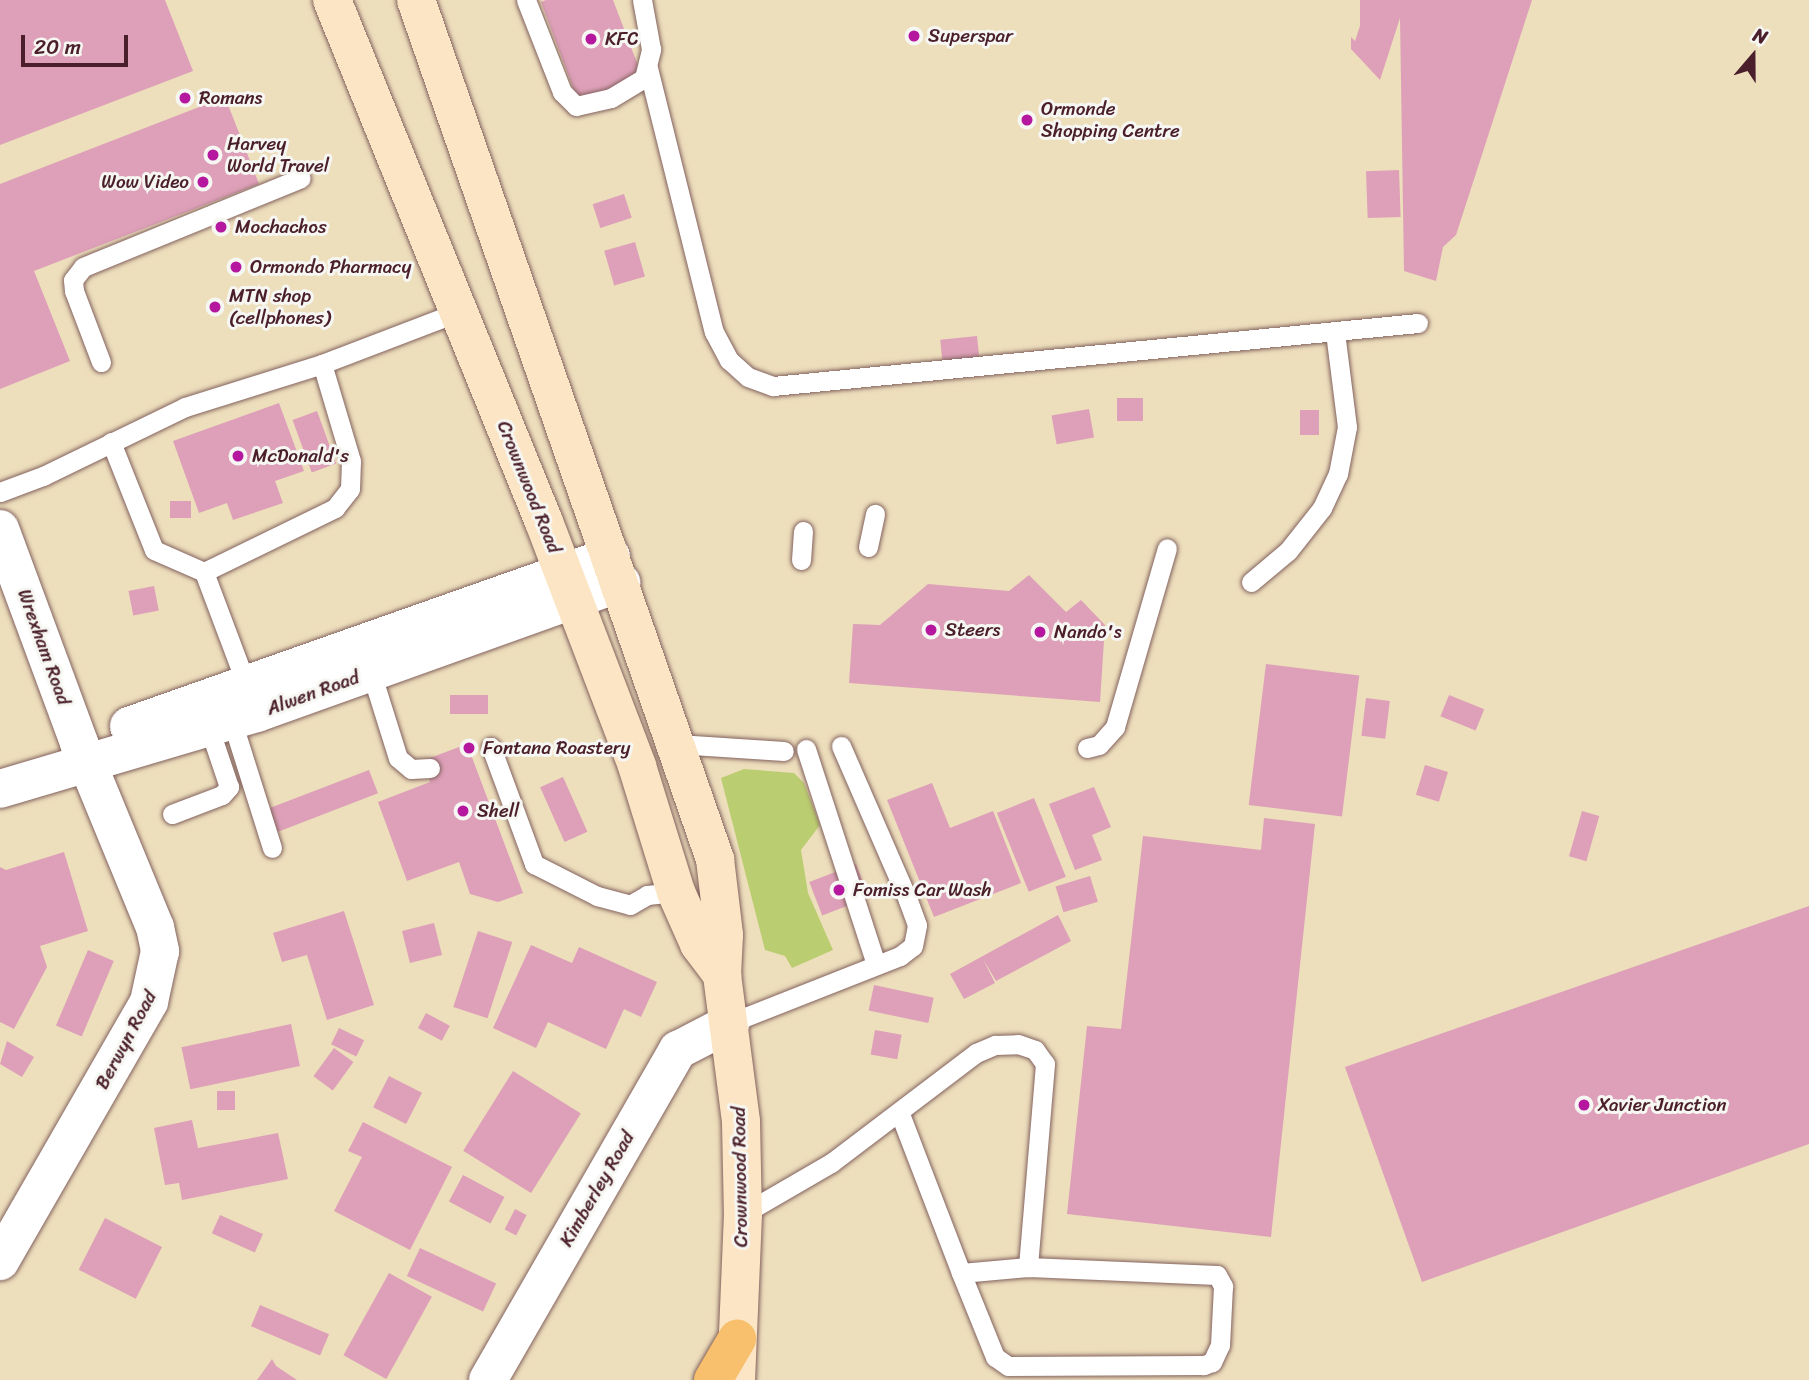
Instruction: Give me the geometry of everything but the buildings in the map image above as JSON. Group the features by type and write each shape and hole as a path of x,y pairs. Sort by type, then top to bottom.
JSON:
{"highway":[{"path":"731,1380 737,1339"}],"main road":[{"name":"Crownwood Road","path":"332,0 461,312 568,585 637,766 676,892 699,944 722,975"},
{"name":"Crownwood Road","path":"416,0 715,859 724,935 722,975 741,1122 743,1214 737,1339"}],"street":[{"name":"Wrexham Road","path":"0,529 84,754"},
{"name":"Alwen Road","path":"0,789 84,754 236,712 616,569"},
{"name":"Alwen Road","path":"0,776 371,672 568,585"},
{"name":"Berwyn Road","path":"0,1261 149,1002 158,975 155,928 84,754"},
{"name":"Kimberley Road","path":"488,1380 678,1050 730,1023"}],"lane":[{"path":"526,0 562,92 576,107 611,98 636,85 648,68"},
{"path":"642,0 651,40 648,68 714,332 729,360 748,377 773,386 1418,323"},
{"path":"101,362 74,291 73,280 83,267 302,178"},
{"path":"0,492 223,392 322,364 461,312"},
{"path":"1251,583 1288,551 1322,508 1338,474 1347,427 1335,332"},
{"path":"111,442 154,550 204,572 335,509 350,489 351,461 322,364"},
{"path":"868,547 875,514"},
{"path":"801,560 803,531"},
{"path":"1087,748 1099,745 1115,727 1167,548"},
{"path":"204,572 236,712 272,848"},
{"path":"371,672 398,758 411,769 430,768"},
{"path":"172,814 222,795 229,787 236,712"},
{"path":"677,744 784,751"},
{"path":"730,1023 876,965 913,946 917,925 841,746"},
{"path":"491,747 534,864 597,896 630,905 647,894 676,892"},
{"path":"806,749 876,965"},
{"path":"743,1214 831,1163 900,1114 976,1053 995,1045 1018,1044 1035,1050 1045,1064 1028,1267"},
{"path":"900,1114 961,1273 995,1357 1008,1366 1204,1365 1216,1356 1223,1294 1217,1275 1028,1267 961,1273"}],"green space":[{"path":"744,769 794,773 804,783 820,825 801,850 808,893 833,950 792,968 785,956 765,950 721,778"}],"place":[{"name":"Superspar","path":"914,36"},
{"name":"KFC","path":"591,39"},
{"name":"Romans","path":"185,98"},
{"name":"Ormonde Shopping Centre","path":"1027,120"},
{"name":"Harvey World Travel","path":"213,155"},
{"name":"Wow Video","path":"203,182"},
{"name":"Mochachos","path":"221,227"},
{"name":"Ormondo Pharmacy","path":"236,267"},
{"name":"MTN shop (cellphones)","path":"215,307"},
{"name":"McDonald's","path":"238,456"},
{"name":"Steers","path":"931,630"},
{"name":"Nando's","path":"1040,632"},
{"name":"Fontana Roastery","path":"469,748"},
{"name":"Shell","path":"463,811"},
{"name":"Fomiss Car Wash","path":"839,890"},
{"name":"Xavier Junction","path":"1584,1105"}]}
